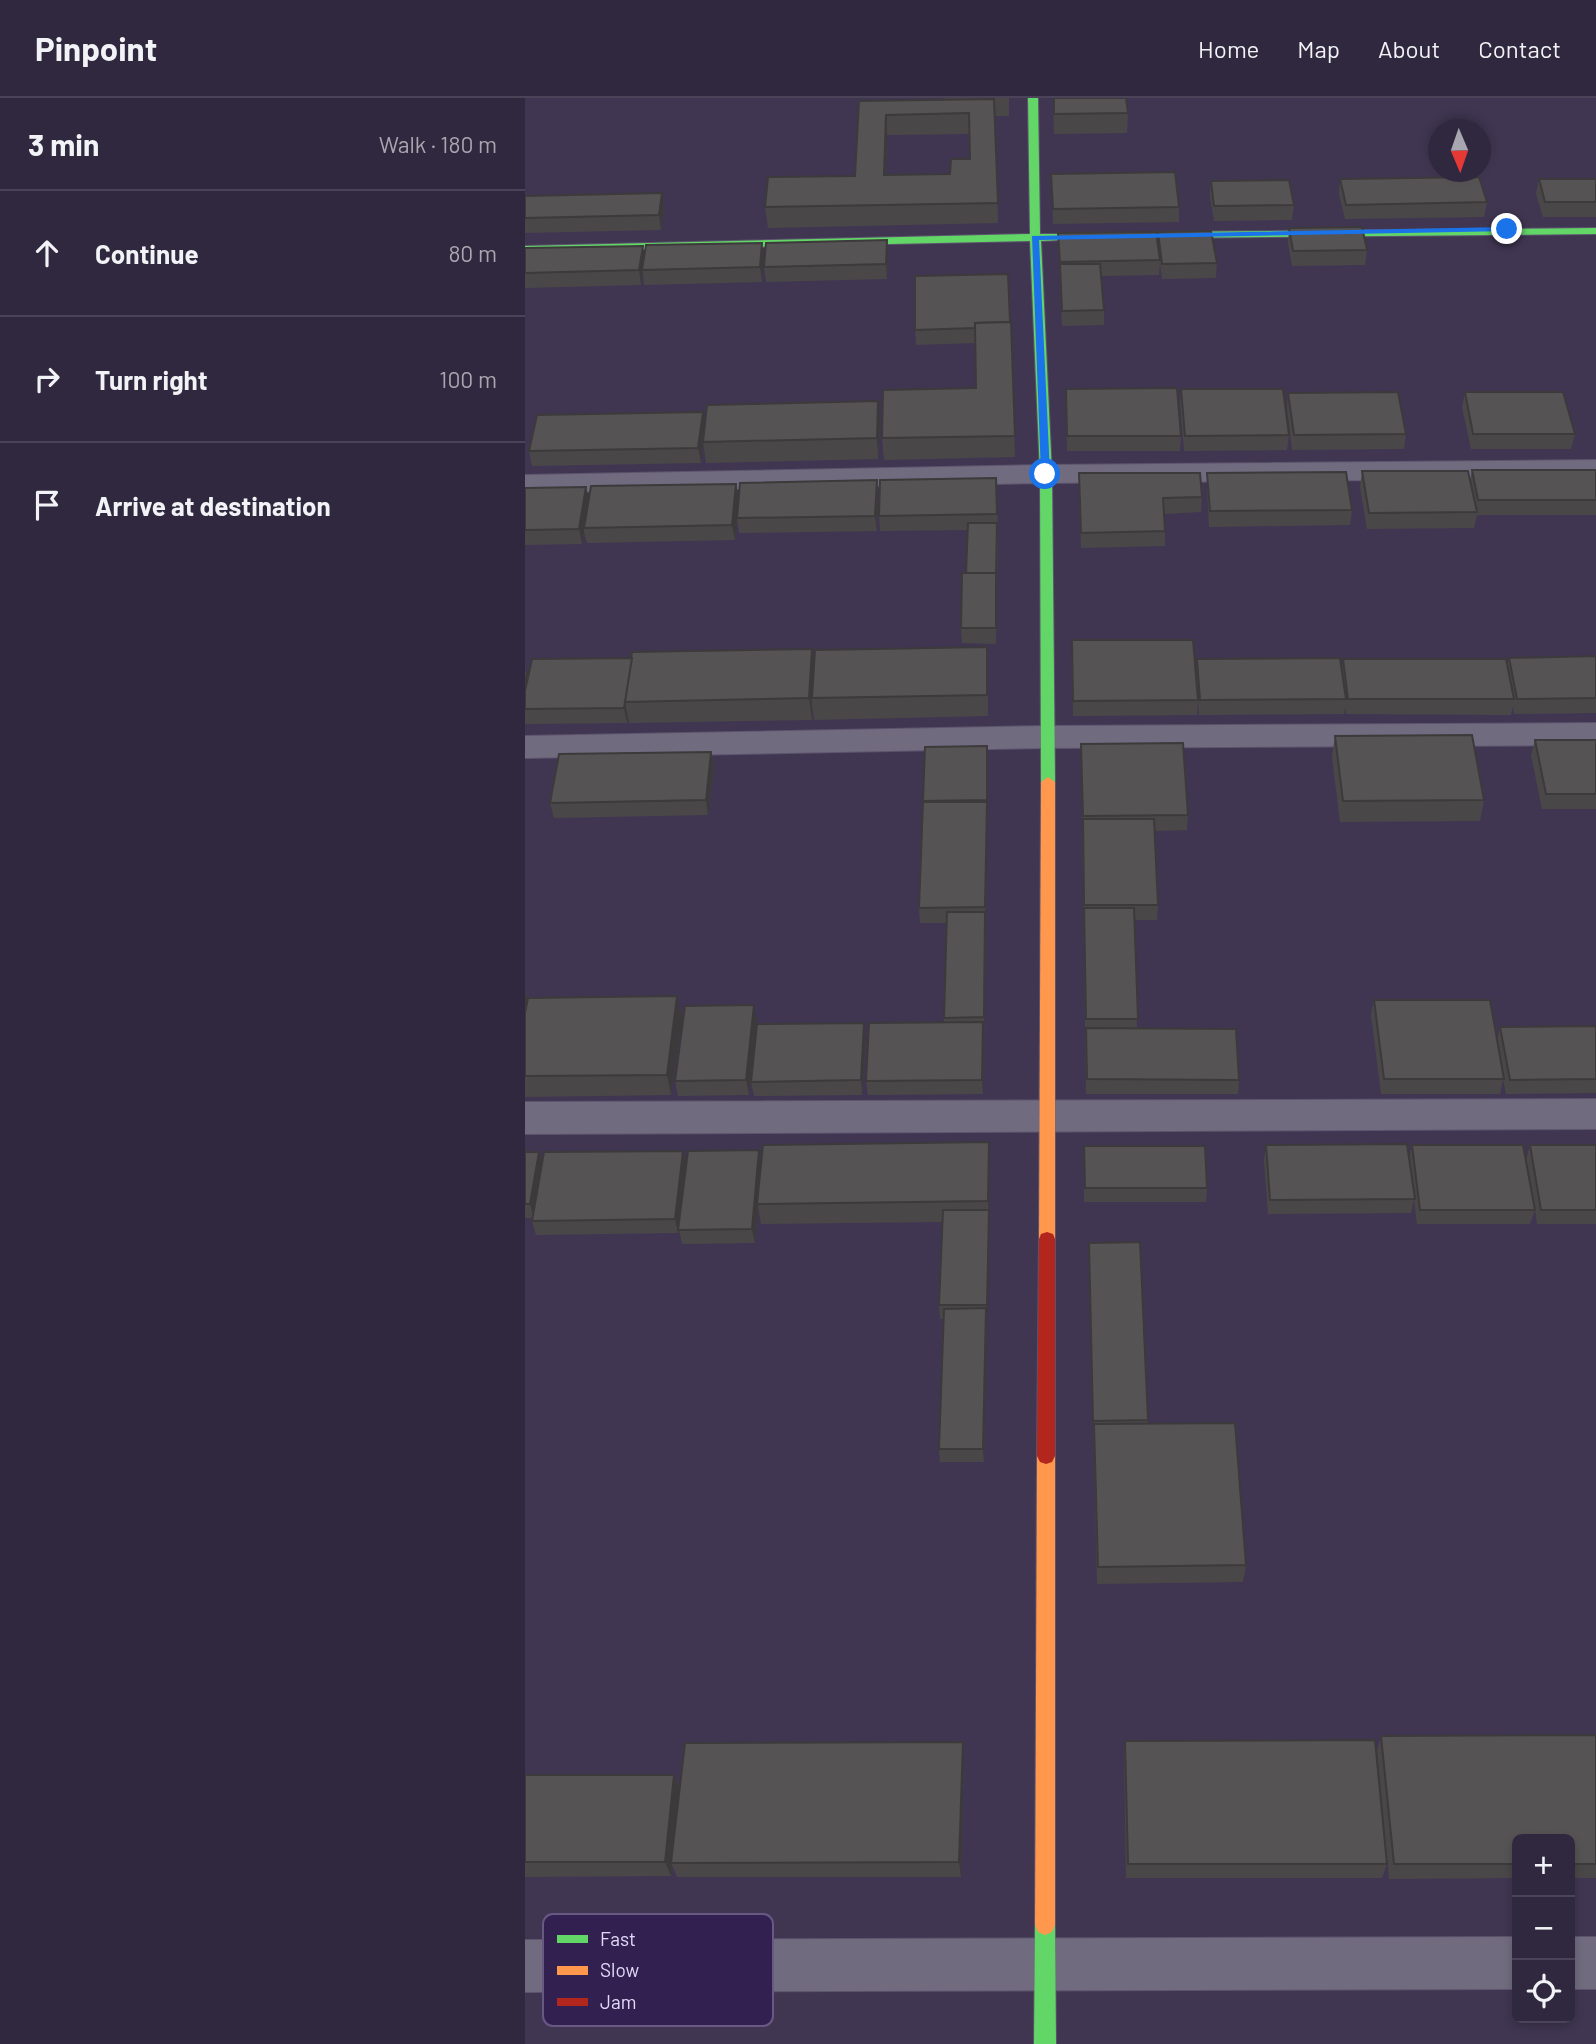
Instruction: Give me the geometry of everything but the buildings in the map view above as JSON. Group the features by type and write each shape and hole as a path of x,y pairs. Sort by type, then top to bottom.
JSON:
{"street":[{"path":"1033,98 1035,237 1045,474 1048,737 1045,2044"},
{"path":"1146,236 1596,231"},
{"path":"525,249 1077,237"},
{"path":"525,484 1045,474 1596,469"},
{"path":"525,747 1048,737 1596,734"},
{"path":"525,1118 1596,1114"},
{"path":"773,1966 1512,1963"},
{"path":"1575,1963 1596,1963"},
{"path":"525,1966 543,1966"}],"traffic: fast":[{"path":"1033,98 1035,237 1046,474 1048,782"},
{"path":"1161,235 1596,231"},
{"path":"525,249 1062,237"},
{"path":"1045,1925 1045,2044"}],"traffic: slow":[{"path":"1047,1239 1048,782"},
{"path":"1045,1925 1046,1456"}],"traffic: jam":[{"path":"1046,1456 1047,1239"}],"route":[{"path":"1045,474 1035,237 1507,229"}]}
